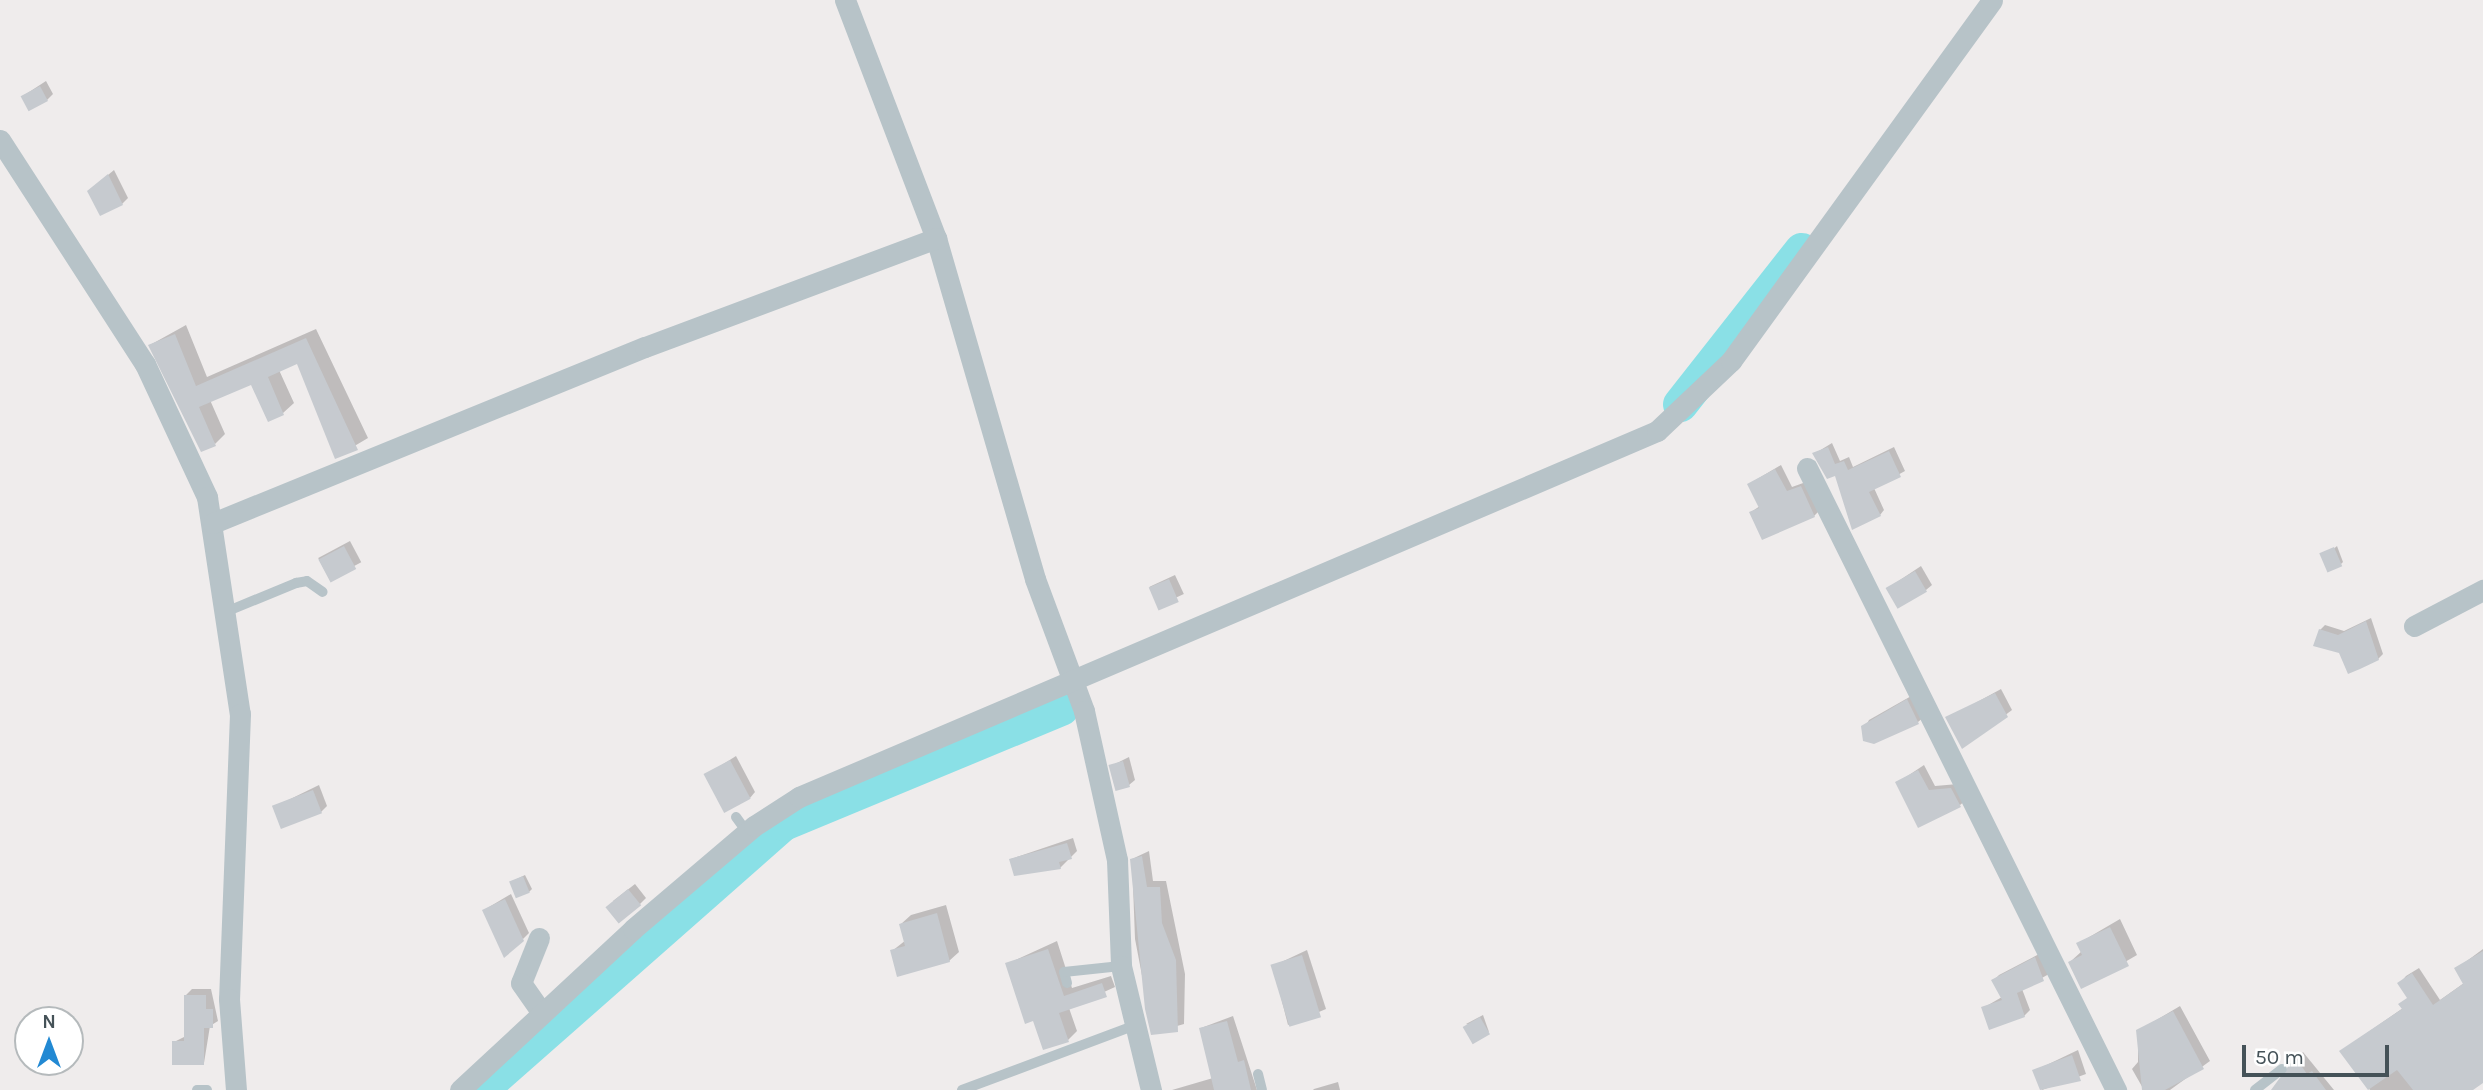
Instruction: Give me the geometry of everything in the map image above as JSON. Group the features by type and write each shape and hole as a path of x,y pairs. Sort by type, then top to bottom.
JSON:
{"street":[{"path":"845,0 936,239 1035,579 1073,683 1115,844 1121,966 1133,1026 1151,1090"},
{"path":"460,1090 742,825 799,797 1073,683 1657,431 1731,361 1992,0"},
{"path":"0,140 145,364 196,469 214,523 240,714 229,999 236,1090"},
{"path":"214,523 645,347 936,239"},
{"path":"1807,468 2116,1090"},
{"path":"2414,626 2483,590"},
{"path":"539,938 522,983 542,1013"}],"lane":[{"path":"228,611 296,583 307,581 323,592"},
{"path":"1067,983 1064,972 1121,966"},
{"path":"962,1090 1133,1026"},
{"path":"2255,1090 2282,1069"},
{"path":"1258,1074 1262,1090"},
{"path":"197,1090 207,1090"}],"building":[{"path":"40,86 48,101 29,111 21,96"},
{"path":"108,174 123,205 100,216 87,191"},
{"path":"175,334 196,386 306,338 358,450 335,459 297,364 268,377 284,415 268,422 251,385 199,407 216,446 201,452 148,345"},
{"path":"1828,447 1835,464 1844,461 1848,470 1889,451 1901,477 1869,492 1881,516 1852,530 1835,476 1827,479 1812,453"},
{"path":"1775,469 1787,491 1801,486 1815,517 1762,540 1749,512 1759,508 1747,484"},
{"path":"344,546 356,569 331,583 318,560"},
{"path":"2334,547 2342,566 2327,573 2319,553"},
{"path":"1915,571 1927,592 1898,609 1886,588"},
{"path":"1169,579 1179,602 1159,611 1149,588"},
{"path":"2366,621 2379,660 2360,669 2348,674 2339,653 2313,646 2319,629 2338,635"},
{"path":"1995,693 2008,717 1962,749 1945,717"},
{"path":"1907,699 1919,724 1874,744 1863,741 1861,726"},
{"path":"730,760 751,799 724,813 704,774"},
{"path":"1123,761 1130,787 1115,791 1109,765"},
{"path":"1918,770 1929,790 1951,788 1961,807 1918,828 1895,782"},
{"path":"313,790 322,813 281,829 272,806"},
{"path":"1067,843 1072,859 1059,862 1061,869 1014,876 1009,859"},
{"path":"1142,856 1147,887 1160,887 1162,923 1176,960 1178,1032 1151,1035 1145,1009 1130,859"},
{"path":"523,876 530,893 516,898 509,882"},
{"path":"628,889 641,905 619,924 605,907"},
{"path":"505,899 524,941 504,958 482,910"},
{"path":"937,913 950,962 897,977 890,950 905,946 899,924"},
{"path":"2110,927 2129,966 2081,989 2068,962 2082,955 2076,943"},
{"path":"1048,949 1064,996 1102,983 1107,997 1059,1013 1069,1042 1043,1050 1033,1021 1025,1024 1005,963"},
{"path":"2483,951 2483,1083 2473,1090 2413,1090 2397,1070 2368,1090 2339,1051 2402,1009 2398,1004 2407,998 2397,983 2412,973 2433,1005 2463,984 2454,968"},
{"path":"1302,955 1321,1017 1289,1027 1270,965"},
{"path":"2035,957 2044,981 2017,993 2025,1017 1989,1030 1981,1007 2002,1000 1991,980"},
{"path":"184,995 206,995 206,1009 213,1009 213,1028 204,1028 204,1065 172,1065 172,1041 184,1041"},
{"path":"2173,1011 2204,1069 2165,1090 2142,1090 2136,1030"},
{"path":"1480,1017 1490,1034 1473,1044 1463,1027"},
{"path":"1227,1021 1238,1062 1244,1060 1251,1090 1214,1090 1199,1028"},
{"path":"2072,1055 2081,1081 2040,1090 2032,1070"},
{"path":"2295,1057 2307,1074 2312,1071 2326,1090 2271,1090"}],"waterway":[{"path":"1680,404 1801,250"},
{"path":"480,1090 783,823 1061,708"}]}
